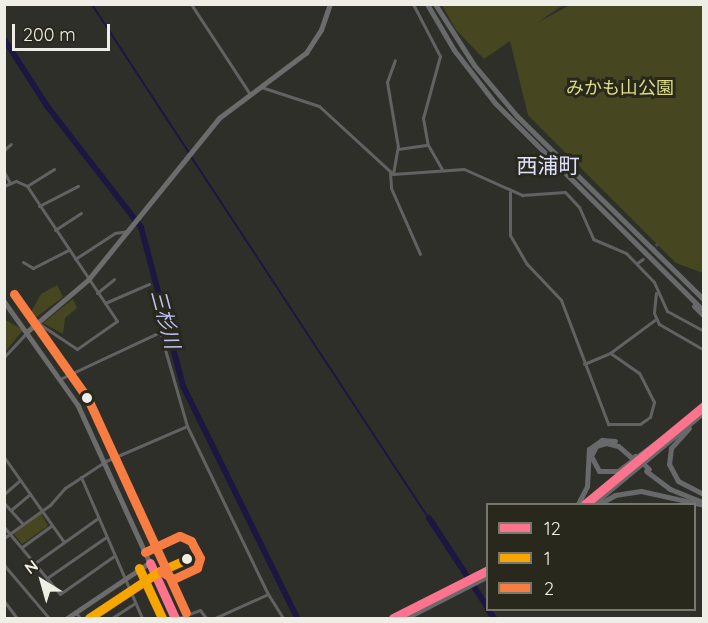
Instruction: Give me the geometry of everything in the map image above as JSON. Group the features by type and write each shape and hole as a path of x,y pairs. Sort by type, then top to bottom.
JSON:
{"highway":[{"path":"427,4 454,50 495,103 704,311"},
{"path":"435,4 474,65 512,110 704,300"},
{"path":"677,283 704,316"},
{"path":"586,503 704,406"},
{"path":"703,413 676,442 669,460 678,481 704,495"},
{"path":"594,503 703,413"},
{"path":"634,457 606,443 596,446 591,456 599,471 618,471 685,422"},
{"path":"578,503 587,486 586,456 594,443 611,440 670,489 704,504"},
{"path":"648,470 673,487 704,495"},
{"path":"601,503 622,493 640,491 704,504"},
{"path":"406,618 486,572"},
{"path":"478,578 486,576"},
{"path":"393,618 461,587"}],"main road":[{"path":"28,331 88,280 219,118 311,47 330,4"},
{"path":"4,301 62,378 106,461 150,563 78,616 68,618"}],"street":[{"path":"191,4 250,94"},
{"path":"413,4 440,56 423,118 428,145 442,169"},
{"path":"395,60 387,82 398,149 391,173 391,188 420,254"},
{"path":"261,87 319,106 391,173"},
{"path":"4,150 11,144"},
{"path":"398,149 428,145"},
{"path":"4,186 10,183 27,186 54,169"},
{"path":"391,173 442,169 472,171 510,192 565,192 579,207 593,239 605,247 621,250 637,263 654,282 656,319 672,334 704,350"},
{"path":"4,172 10,183"},
{"path":"27,186 116,323 81,348 74,349 57,332 38,323"},
{"path":"39,206 78,186"},
{"path":"510,192 510,235 527,264 561,300 584,364 593,377 608,424 640,424 650,417 654,402 639,373 610,353"},
{"path":"55,230 81,213"},
{"path":"75,260 115,233 128,231"},
{"path":"23,262 33,268 68,250"},
{"path":"637,263 643,260"},
{"path":"97,293 114,279"},
{"path":"105,303 149,284"},
{"path":"656,292 667,311 704,331"},
{"path":"584,364 610,353 656,319"},
{"path":"4,357 28,331"},
{"path":"62,378 160,332 187,426 268,594 283,618"},
{"path":"4,538 43,510 81,477 106,461 187,426"},
{"path":"4,457 64,542"},
{"path":"4,468 9,464"},
{"path":"81,477 142,618"},
{"path":"4,494 20,481"},
{"path":"11,510 30,494"},
{"path":"4,503 23,525"},
{"path":"35,562 98,518"},
{"path":"22,547 52,525"},
{"path":"4,527 60,594 114,556"},
{"path":"47,578 106,537"},
{"path":"150,563 177,618 200,610 206,618"},
{"path":"4,565 49,618"},
{"path":"215,618 268,594"},
{"path":"4,601 17,618"},
{"path":"112,618 135,603"}],"green space":[{"name":"みかも山公園","path":"442,5 563,5 537,23 570,5 703,5 703,273 676,263 528,115 510,41 484,59 456,30"},
{"path":"57,285 63,297 34,319 30,314 41,294"},
{"path":"73,299 77,308 65,318 63,334 43,323"},
{"path":"4,319 23,330 5,352 4,352"},
{"path":"41,513 48,526 22,544 14,534"}],"waterway":[{"path":"92,4 189,152"},
{"name":"三杉川","path":"4,39 47,106 141,227 183,386 297,618"},
{"path":"191,156 429,518"},
{"path":"429,518 486,605"},
{"path":"489,611 494,618"}],"tunnel":[{"path":"653,249 658,243"}],"transit line":[{"name":"2","path":"14,294 88,399 186,613"},
{"name":"12","path":"586,503 704,406"},
{"name":"2","path":"145,552 180,536 191,541 200,558 197,568 173,579 161,571"},
{"name":"1","path":"89,618 160,571 187,559"},
{"name":"12","path":"150,563 175,618"},
{"name":"1","path":"139,568 162,618"},
{"name":"12","path":"393,618 486,571"}],"district":[{"name":"西浦町","path":"548,165"}]}
